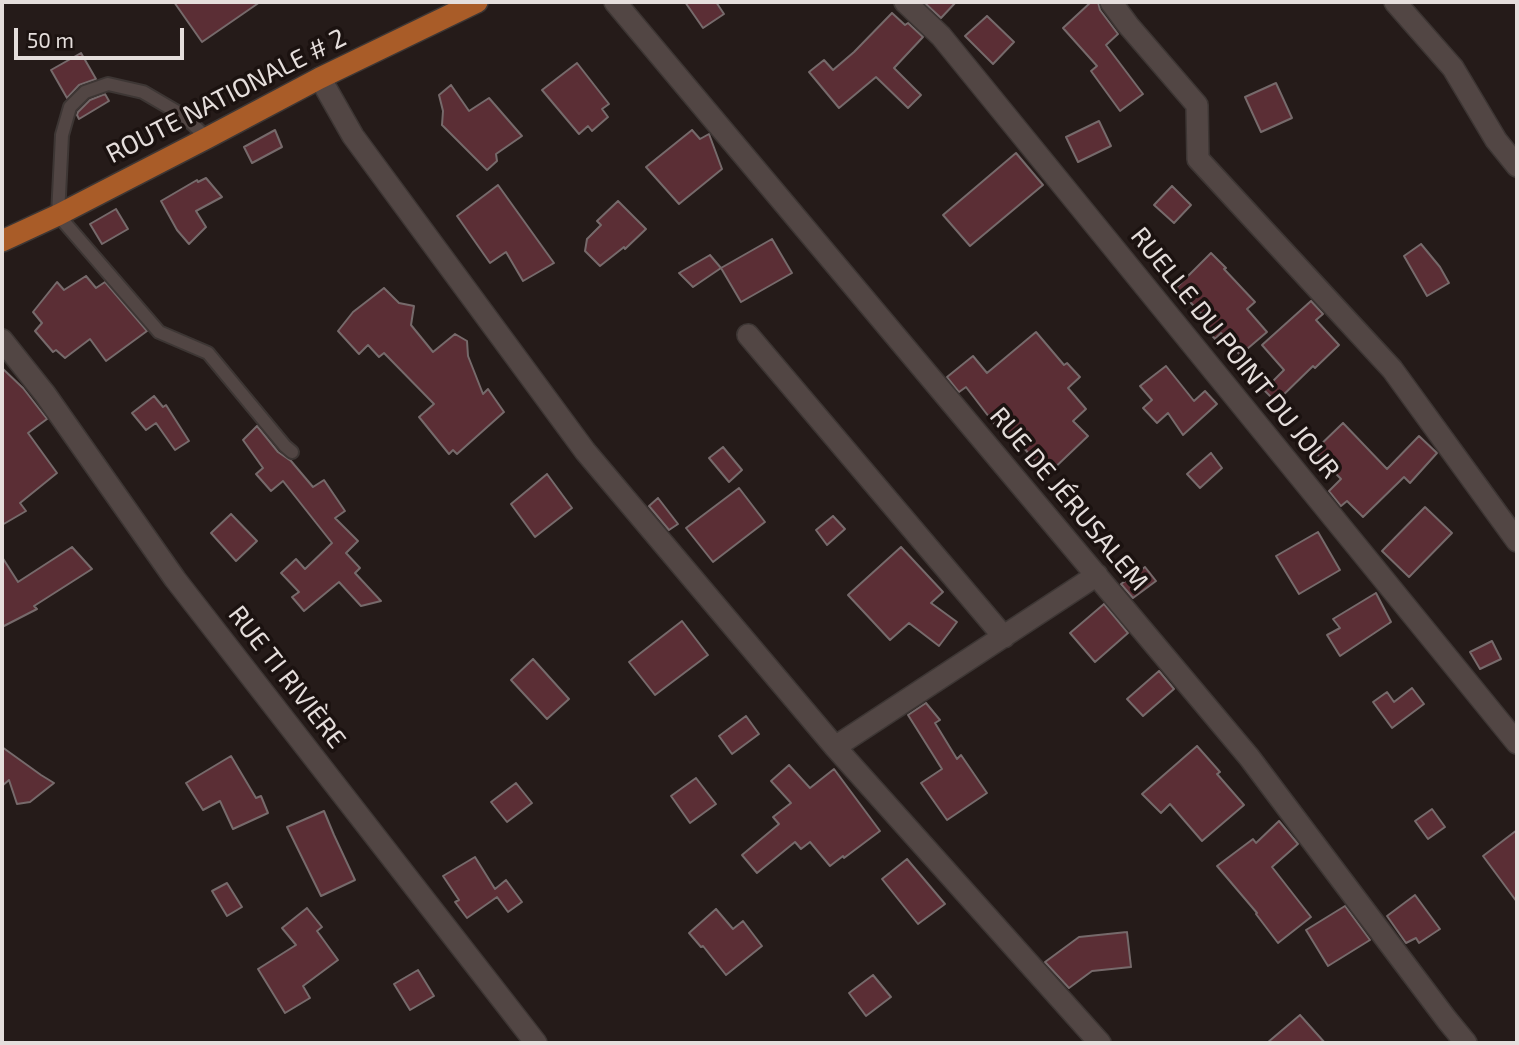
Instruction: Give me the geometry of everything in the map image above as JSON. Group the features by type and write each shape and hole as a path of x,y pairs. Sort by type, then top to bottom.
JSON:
{"main road":[{"name":"ROUTE NATIONALE # 2","path":"2,240 58,215 320,78 477,2"}],"street":[{"name":"RUE DE JÉRUSALEM","path":"615,2 1249,757 1466,1043"},
{"name":"RUELLE DU POINT DU JOUR","path":"905,2 941,36 1517,743"},
{"path":"1111,2 1197,105 1198,159 1392,369 1517,541"},
{"path":"1395,2 1452,68 1496,140 1517,166"},
{"path":"320,78 353,136 585,451 835,747 1100,1043"},
{"path":"748,335 1004,637"},
{"name":"RUE TI RIVIÈRE","path":"2,340 45,394 175,579 536,1043"},
{"path":"835,747 1097,575"}],"lane":[{"path":"207,138 184,116 143,92 108,84 85,92 70,107 62,135 58,215 159,332 208,353 292,452"}],"building":[{"path":"174,2 260,2 202,42"},
{"path":"685,2 716,2 724,14 703,28"},
{"path":"956,2 941,18 926,4"},
{"path":"1091,2 1098,2 1100,10 1118,34 1106,45 1143,94 1120,111 1091,71 1097,66 1063,28"},
{"path":"892,13 923,37 894,68 921,95 908,108 876,77 839,108 809,72 824,60 833,70"},
{"path":"987,16 1014,42 993,64 965,36"},
{"path":"81,53 96,79 79,85 67,98 51,70"},
{"path":"577,63 609,104 602,109 608,117 592,131 588,126 579,134 542,90"},
{"path":"1276,83 1292,118 1261,132 1245,97"},
{"path":"451,85 469,111 489,98 522,136 496,154 497,161 487,170 442,125 443,111 439,95"},
{"path":"105,94 109,101 79,119 78,112 90,100"},
{"path":"1099,121 1111,146 1078,162 1066,137"},
{"path":"275,130 282,147 252,163 244,147"},
{"path":"692,130 700,139 709,134 722,169 679,204 646,167"},
{"path":"1016,153 1043,185 970,246 943,215"},
{"path":"206,178 222,197 196,211 206,227 189,244 177,230 161,201 197,180 198,182"},
{"path":"498,185 554,263 523,281 506,252 490,263 457,216"},
{"path":"1172,186 1191,205 1174,223 1154,205"},
{"path":"618,201 646,229 625,249 624,247 600,266 585,251 587,239 601,225 597,221"},
{"path":"116,209 128,229 102,244 90,224"},
{"path":"772,239 792,273 741,302 721,268"},
{"path":"1421,244 1449,283 1427,296 1404,256"},
{"path":"1211,253 1255,302 1247,309 1267,332 1240,355 1221,333 1215,339 1202,324 1207,319 1176,288"},
{"path":"710,255 721,268 693,287 679,273"},
{"path":"86,276 96,288 105,282 147,331 106,361 90,339 65,358 56,350 53,352 35,331 42,323 33,312 57,282 64,290"},
{"path":"384,288 399,303 414,306 411,325 433,352 455,334 467,341 468,356 483,394 488,389 504,412 457,454 453,450 449,454 419,417 434,404 384,353 379,357 368,345 359,354 338,331 353,312"},
{"path":"1311,301 1323,314 1316,320 1339,345 1276,402 1264,390 1284,370 1262,345"},
{"path":"1036,332 1064,365 1067,363 1080,377 1068,388 1086,409 1073,421 1088,436 1047,475 1012,434 1006,439 966,387 959,392 947,377 973,356 987,373"},
{"path":"1166,366 1194,401 1205,391 1217,404 1183,435 1168,413 1157,423 1143,408 1152,400 1140,386"},
{"path":"2,368 23,388 47,419 28,433 57,473 20,503 26,511 2,525"},
{"path":"154,396 163,407 166,405 189,441 175,450 156,423 146,430 132,413"},
{"path":"1343,423 1387,469 1419,436 1437,453 1410,483 1404,477 1363,517 1347,501 1341,506 1329,491 1341,479 1314,451"},
{"path":"257,426 278,452 291,461 313,487 324,480 345,511 335,518 358,541 346,553 360,568 355,573 381,601 361,606 339,582 304,611 292,597 299,592 281,573 296,559 305,569 332,543 283,481 271,491 256,474 263,468 243,440"},
{"path":"723,447 742,470 729,482 709,458"},
{"path":"1211,453 1222,468 1200,488 1187,474"},
{"path":"547,474 572,508 535,537 511,504"},
{"path":"739,488 765,522 713,562 686,528"},
{"path":"658,498 678,524 669,530 649,506"},
{"path":"1425,507 1452,533 1409,577 1382,551"},
{"path":"231,514 257,541 236,561 211,533"},
{"path":"833,516 845,529 827,545 816,530"},
{"path":"1318,532 1340,570 1299,594 1276,556"},
{"path":"72,547 92,569 34,606 37,609 2,627 2,557 18,582"},
{"path":"901,547 943,592 931,603 957,622 939,646 909,623 890,640 848,595"},
{"path":"1145,567 1156,581 1133,598 1121,584"},
{"path":"1376,593 1391,622 1340,656 1327,635 1340,628 1333,619"},
{"path":"1104,604 1128,633 1095,662 1070,633"},
{"path":"682,621 708,655 655,695 629,662"},
{"path":"1492,641 1501,659 1480,669 1470,652"},
{"path":"533,659 569,699 547,719 511,680"},
{"path":"1159,671 1174,689 1143,716 1127,699"},
{"path":"1412,688 1424,704 1392,728 1373,702 1387,692 1394,702"},
{"path":"926,703 940,720 935,723 957,759 961,755 987,793 947,820 921,783 942,769 908,715"},
{"path":"746,716 759,734 732,754 719,736"},
{"path":"1197,746 1244,805 1202,841 1170,804 1161,813 1142,794"},
{"path":"2,747 54,783 30,802 17,804 9,780 2,786"},
{"path":"231,756 256,798 261,796 268,813 233,829 220,801 203,810 186,783"},
{"path":"789,765 810,788 834,769 880,831 830,866 810,842 801,849 795,842 757,873 742,855 779,824 773,817 791,803 771,781"},
{"path":"696,778 716,804 690,823 671,796"},
{"path":"516,783 532,803 507,822 491,802"},
{"path":"1432,809 1445,827 1428,839 1415,821"},
{"path":"324,811 355,880 321,896 287,827"},
{"path":"1279,821 1298,844 1272,867 1311,917 1278,943 1257,913 1217,866 1253,839 1256,843"},
{"path":"1517,830 1517,902 1483,856"},
{"path":"475,857 495,889 506,880 522,902 508,912 497,897 467,918 455,902 459,900 443,876"},
{"path":"907,859 945,904 918,924 882,879"},
{"path":"227,883 242,907 227,916 212,891"},
{"path":"1415,895 1440,929 1419,943 1416,938 1406,943 1387,916"},
{"path":"1345,906 1370,940 1328,966 1306,930"},
{"path":"307,908 322,927 317,931 338,960 303,986 310,998 285,1013 258,969 296,945 282,928"},
{"path":"716,909 733,929 743,921 762,946 726,975 689,933"},
{"path":"1127,932 1131,967 1092,971 1069,988 1045,962 1079,937"},
{"path":"418,970 434,996 410,1010 394,984"},
{"path":"873,975 891,997 866,1016 849,993"},
{"path":"1300,1015 1325,1043 1267,1043"}]}
